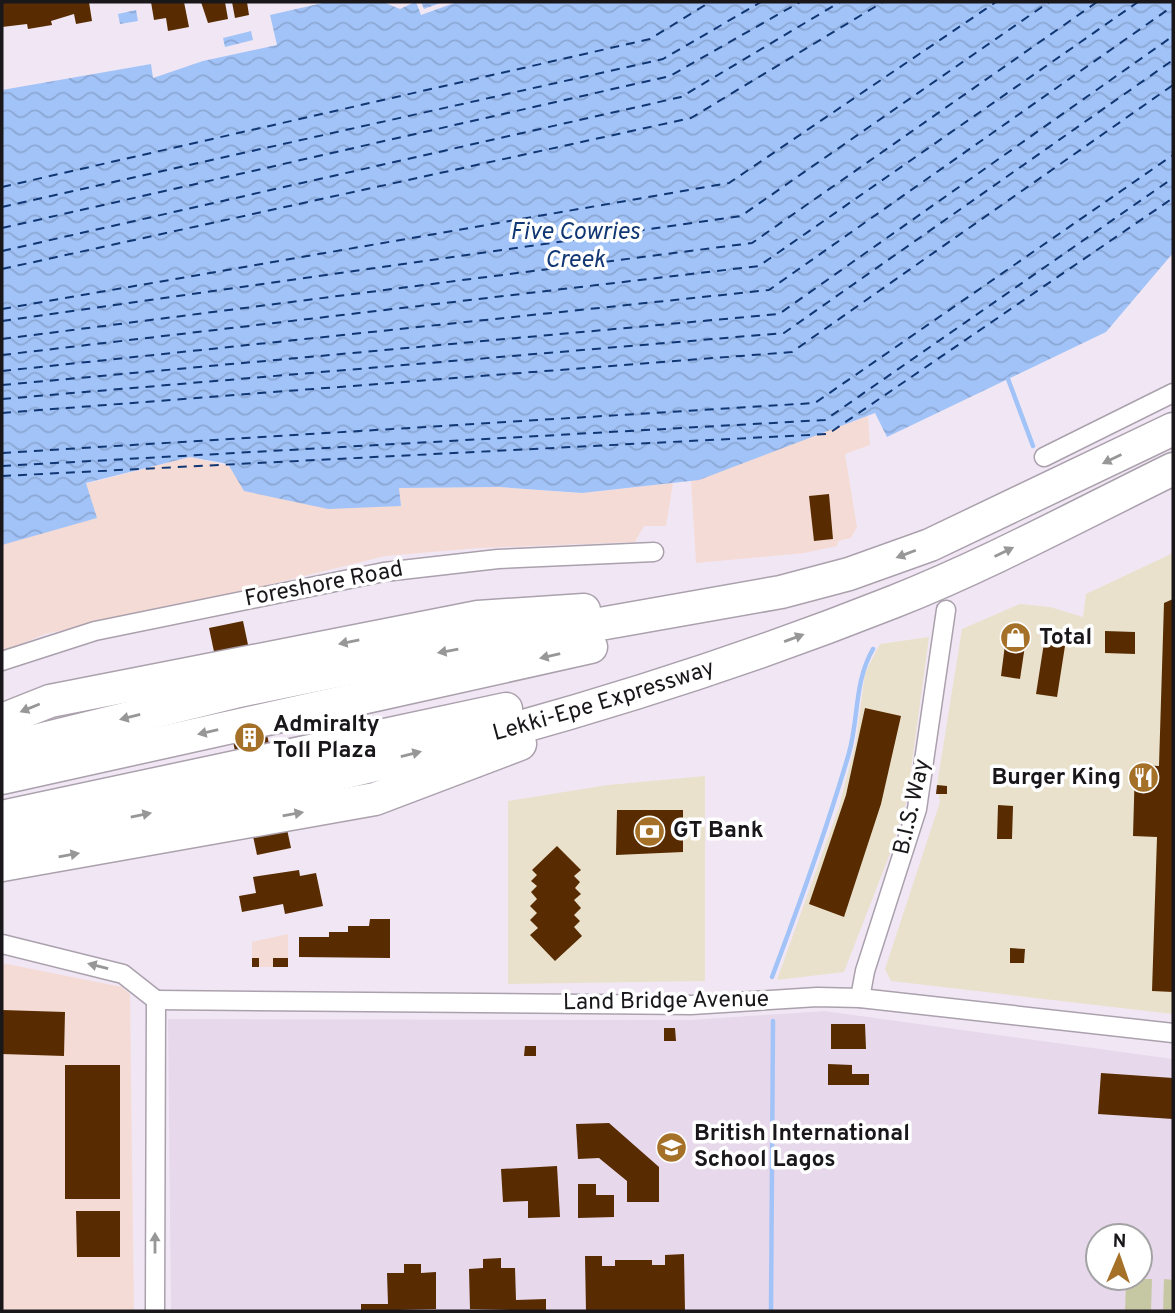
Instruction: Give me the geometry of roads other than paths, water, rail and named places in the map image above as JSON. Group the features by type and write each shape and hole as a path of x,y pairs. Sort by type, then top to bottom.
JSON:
{"highway":[{"path":"2,778 647,635 781,592 849,574 930,545 1173,429"},
{"name":"Lekki-Epe Expressway","path":"2,840 97,825 368,765 635,694 894,602 1173,469"},
{"path":"2,720 50,701 478,617 781,592"},
{"path":"2,749 239,691 351,668 781,592"},
{"path":"2,817 730,662"},
{"path":"2,865 375,799 730,662"},
{"path":"506,666 497,689 503,699 519,706"}],"street":[{"path":"1044,457 1173,393"},
{"name":"Foreshore Road","path":"2,661 95,631 383,572 498,559 654,552"},
{"name":"B.I.S. Way","path":"860,998 865,971 917,809 946,610"},
{"path":"2,944 114,971 137,983 156,1000 155,1311"},
{"name":"Land Bridge Avenue","path":"156,1000 691,1005 817,997 860,998 1173,1033"}],"water":[{"name":"Five Cowries Creek","path":"327,2 383,2 400,9 415,2 1173,2 1173,253 1106,332 887,437 875,413 699,480 582,493 499,487 399,488 401,506 328,509 244,491 228,464 190,457 86,483 97,518 2,545 2,90 151,64 153,78 203,61 277,45 270,15"},
{"path":"136,10 138,21 120,24 118,14"},
{"path":"251,31 253,40 225,47 223,38"}],"waterway":[{"path":"1008,379 1033,446"},
{"path":"772,977 841,781 852,740 863,674 873,649"},
{"path":"771,1311 773,1021"}],"place":[{"name":"Total","path":"1016,638"},
{"name":"Admiralty Toll Plaza","path":"250,738"},
{"name":"Burger King","path":"1144,778"},
{"name":"GT Bank","path":"650,831"},
{"name":"British International School Lagos","path":"671,1147"}]}
